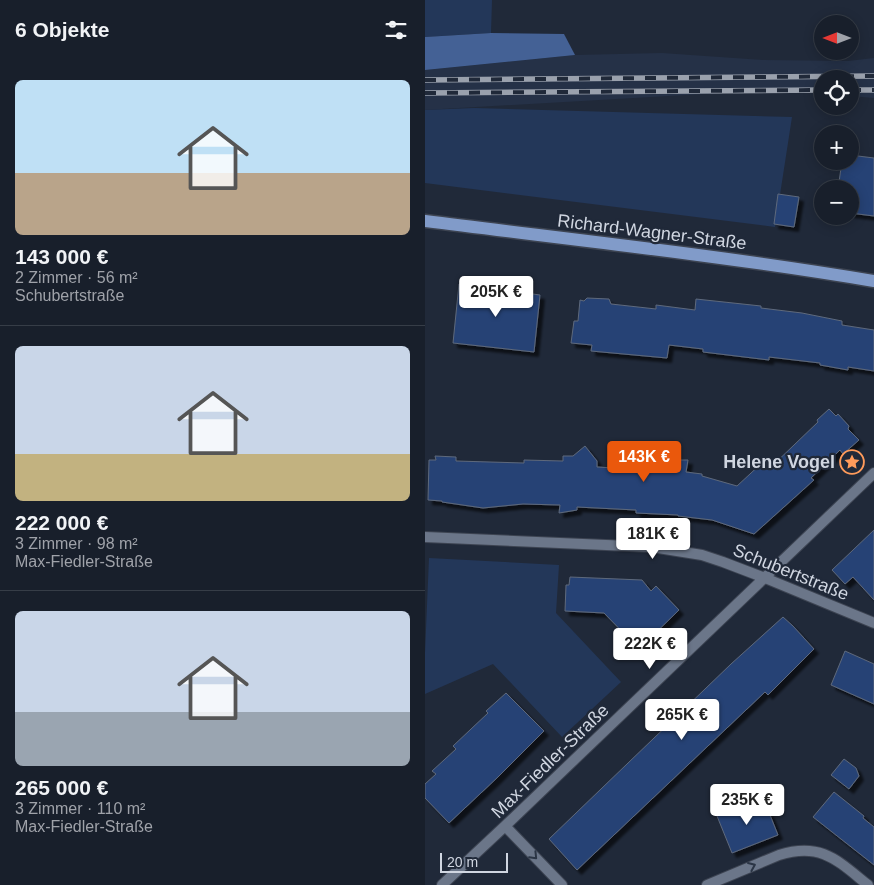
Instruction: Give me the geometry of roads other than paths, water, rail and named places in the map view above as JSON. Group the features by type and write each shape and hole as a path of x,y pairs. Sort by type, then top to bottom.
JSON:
{"main road":[{"name":"Richard-Wagner-Straße","path":"425,221 695,254 798,268 874,281"}],"street":[{"name":"Max-Fiedler-Straße","path":"442,885 874,473"},
{"name":"Schubertstraße","path":"425,537 652,547 702,555 765,578 874,623"},
{"path":"505,826 562,885"},
{"path":"707,885 779,855 801,850 811,850 828,855 868,885"}],"railway":[{"path":"425,80 874,76"},
{"path":"425,93 814,90"},
{"path":"859,90 874,90"}],"place":[{"name":"Helene Vogel","path":"852,462"}]}
